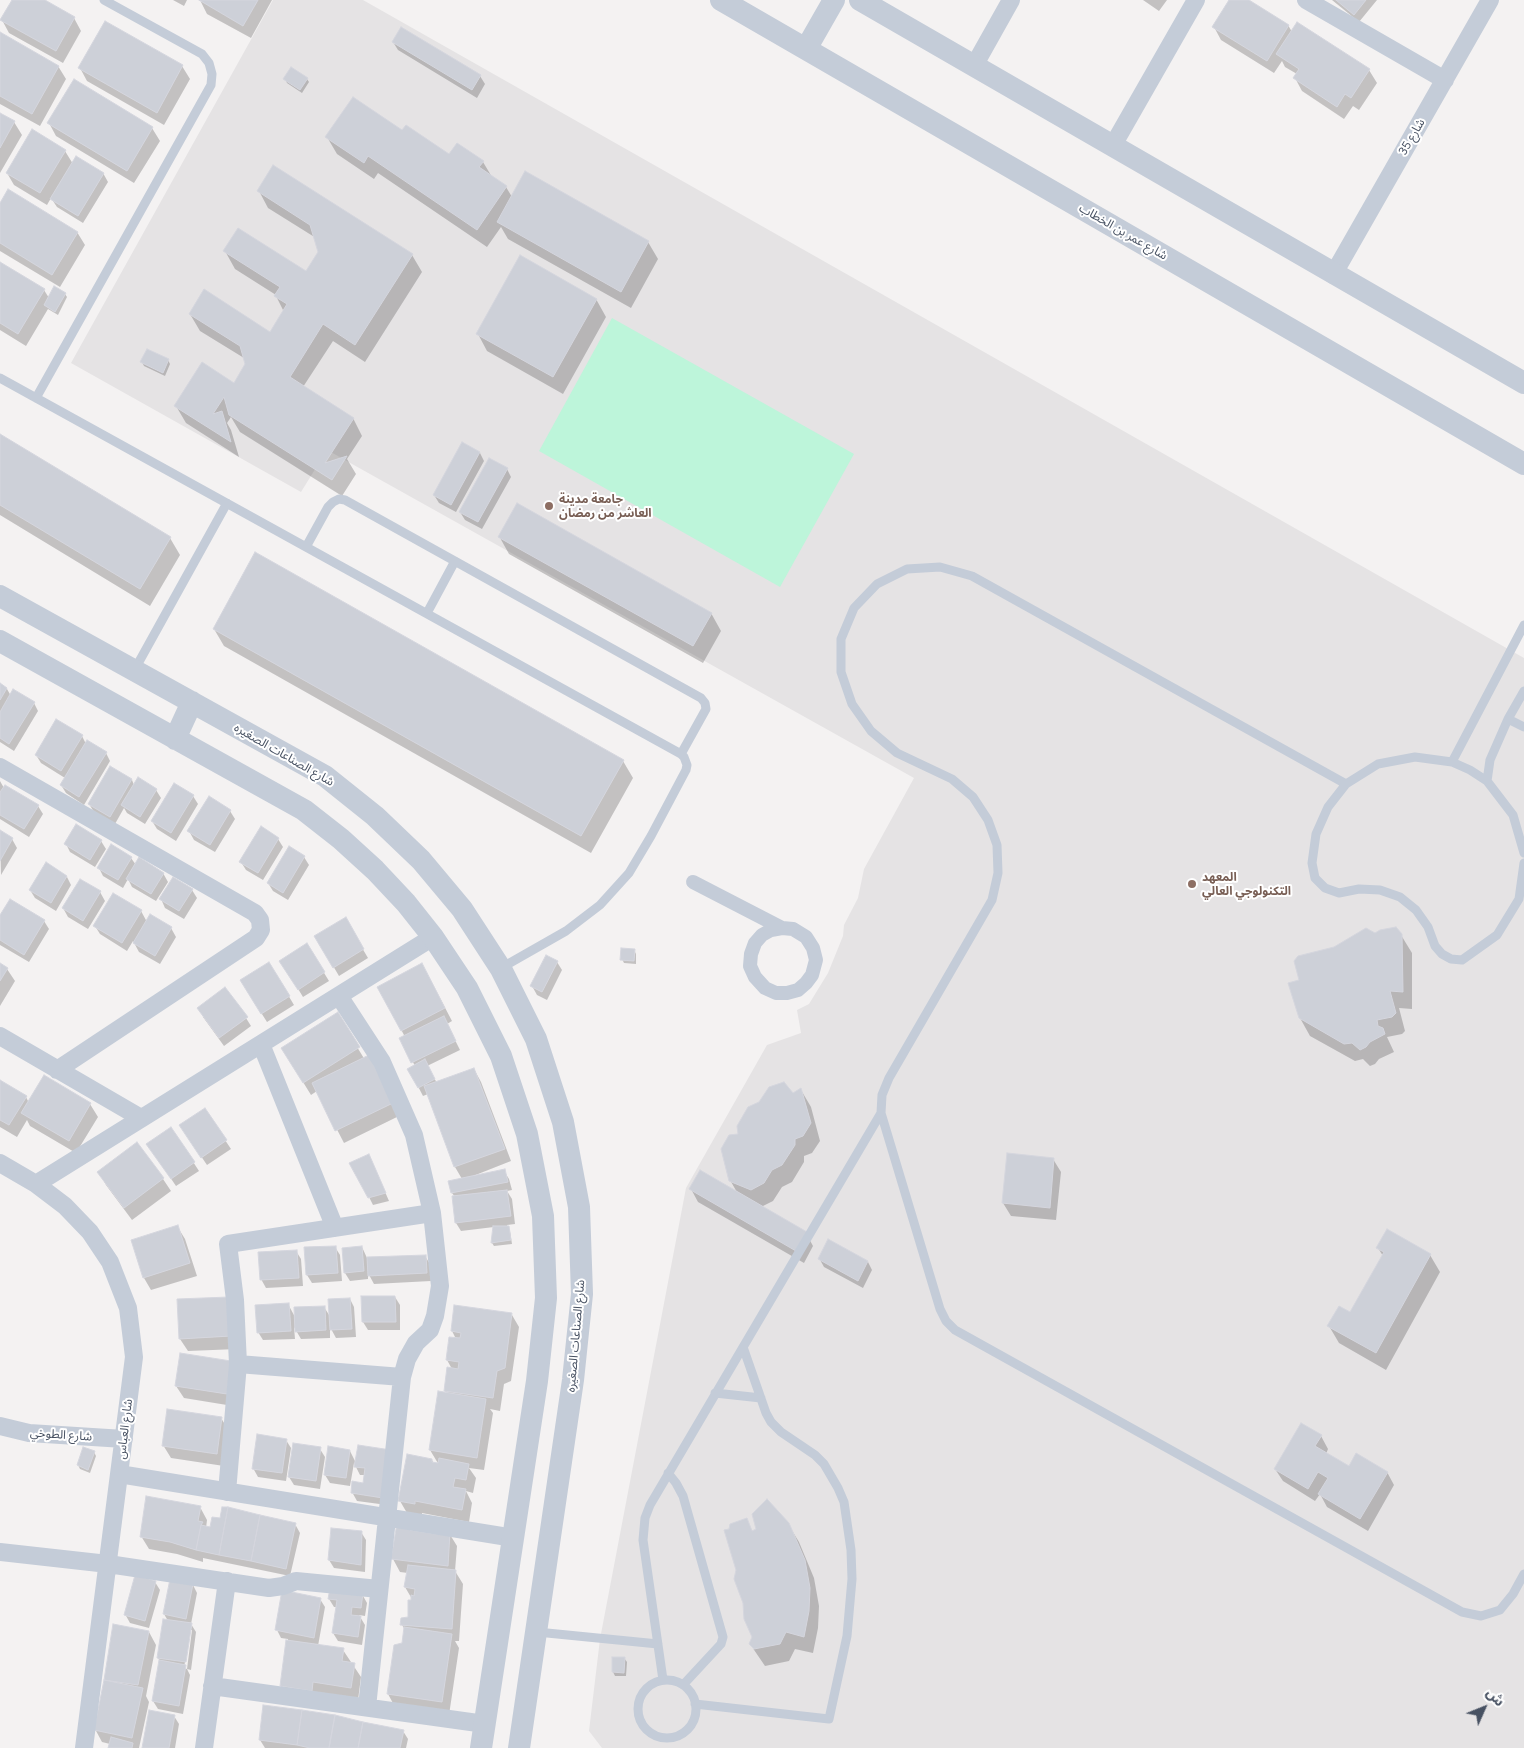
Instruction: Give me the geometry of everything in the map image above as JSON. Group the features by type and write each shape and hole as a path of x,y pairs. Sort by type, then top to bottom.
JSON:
{"street":[{"name":"شارع عمر بن الخطاب","path":"722,0 1524,464"},
{"path":"806,49 834,0"},
{"path":"860,0 1524,384"},
{"path":"974,66 1012,0"},
{"path":"1112,147 1196,0"},
{"path":"1306,0 1444,80"},
{"name":"شارع 35","path":"1333,274 1490,0"},
{"name":"شارع الصناعات الصغيره","path":"0,596 325,776 375,816 421,860 462,909 501,969 536,1039 564,1122 579,1207 582,1294 573,1380 520,1748"},
{"path":"0,641 304,810 341,839 375,870 406,903 433,937 467,988 501,1056 528,1134 543,1216 546,1298 537,1380 481,1748"},
{"path":"175,739 192,702"},
{"path":"0,767 255,913 260,920 261,930 256,938 57,1070"},
{"path":"693,882 782,928 793,929 806,937 813,948 816,960 812,975 798,990 776,993 765,988 754,977 750,966 751,954 754,944 762,936 771,930 782,928"},
{"path":"36,1184 433,937"},
{"path":"339,996 382,1062 414,1135 432,1213 440,1286 439,1301 430,1330 416,1343 407,1359 402,1377 367,1707"},
{"path":"0,1036 141,1118"},
{"path":"261,1044 335,1228"},
{"name":"شارع العباس","path":"0,1163 36,1184 65,1206 90,1232 110,1262 128,1308 134,1358 84,1748"},
{"path":"227,1492 238,1364 235,1300 228,1244 432,1213"},
{"path":"238,1364 402,1377"},
{"name":"شارع الطوخي","path":"0,1426 28,1433 124,1439"},
{"path":"119,1474 514,1538"},
{"path":"0,1552 108,1564 269,1588 283,1586 296,1581 379,1589"},
{"path":"204,1748 227,1581"},
{"path":"212,1686 485,1724"}],"lane":[{"path":"36,398 211,85 212,74 209,63 202,54 104,0"},
{"path":"0,378 681,754 686,761 686,770 629,873 600,905 566,930 501,969"},
{"path":"306,546 328,506 339,499 345,500 701,698 705,703 706,709 681,754"},
{"path":"135,670 227,503"},
{"path":"427,613 454,561"},
{"path":"1346,784 972,576 940,567 907,569 877,584 854,608 841,639 841,672 852,704 871,731 897,753 952,779 973,797 988,820 997,845 998,873 992,900 889,1078 882,1095 881,1113 940,1309 946,1321 955,1330 1462,1612 1481,1616 1500,1610 1513,1594 1524,1574"},
{"path":"1452,762 1524,625"},
{"path":"1487,781 1490,760 1508,719 1524,691"},
{"path":"1508,719 1524,727"},
{"path":"1524,853 1513,815 1487,781 1470,770 1452,762 1415,757 1378,764 1346,784 1328,807 1316,834 1312,864 1315,878 1325,888 1339,893 1360,889 1380,890 1400,897 1416,910 1428,926 1435,946 1442,954 1451,959 1462,960 1497,935 1519,899 1524,863"},
{"path":"663,1680 643,1535 645,1518 668,1473 881,1113"},
{"path":"695,1704 829,1719 847,1636 852,1579 851,1550 844,1502 824,1464 815,1455 776,1427 766,1413 743,1347"},
{"path":"715,1393 761,1398"},
{"path":"668,1473 683,1496 723,1637 721,1644 683,1686"},
{"path":"536,1632 658,1644"},
{"path":"663,1680 670,1680 683,1686 693,1697 696,1712 689,1728 674,1738 666,1739 649,1733 639,1719 638,1702 647,1687 663,1680"}],"shaded area":[{"name":"المعهد التكنولوجي العالي","path":"273,0 363,0 1524,658 1524,1748 602,1748 589,1731 600,1639 686,1188 767,1045 801,1033 797,1010 809,1004 828,973 843,936 844,925 858,898 864,869 914,778 327,450 301,492 71,363"}],"green space":[{"path":"612,318 854,454 780,587 539,451"}],"building":[{"path":"12,0 45,0 75,17 56,51 0,20"},
{"path":"199,0 258,0 243,26"},
{"path":"1229,0 1249,0 1289,25 1267,61 1212,27"},
{"path":"1336,0 1366,0 1354,15"},
{"path":"105,21 183,65 157,113 78,68"},
{"path":"1297,22 1370,69 1351,98 1345,94 1337,107 1293,78 1299,69 1276,54"},
{"path":"401,27 481,75 472,90 392,42"},
{"path":"0,32 59,66 32,114 0,96"},
{"path":"291,67 308,78 300,90 283,79"},
{"path":"74,79 153,127 127,171 47,123"},
{"path":"353,97 402,130 406,125 449,154 457,143 484,161 479,167 507,186 477,230 368,156 364,163 325,137"},
{"path":"0,113 15,121 0,148"},
{"path":"32,129 66,150 40,193 6,173"},
{"path":"76,156 104,173 78,216 50,199"},
{"path":"273,165 413,254 355,345 323,324 290,377 354,418 325,463 347,456 332,480 229,415 224,397 213,414 222,411 231,442 174,406 202,362 234,383 245,364 240,346 189,314 204,289 270,332 287,304 274,296 280,287 223,251 238,228 306,271 318,252 310,225 257,191"},
{"path":"525,171 649,241 621,292 497,222"},
{"path":"8,189 78,232 52,275 0,243 0,203"},
{"path":"520,255 597,299 553,377 476,334"},
{"path":"0,262 45,289 18,334 0,323"},
{"path":"54,286 66,293 55,312 44,305"},
{"path":"147,349 169,359 163,373 140,362"},
{"path":"0,434 171,537 140,589 0,505"},
{"path":"462,442 480,452 451,505 433,495"},
{"path":"489,458 508,468 478,522 459,512"},
{"path":"517,503 712,613 693,646 498,537"},
{"path":"255,552 624,760 581,836 213,629"},
{"path":"0,683 7,688 0,700"},
{"path":"13,689 35,702 9,744 0,738 0,712"},
{"path":"56,719 83,735 61,771 35,755"},
{"path":"87,740 107,752 79,797 60,785"},
{"path":"110,766 132,779 110,817 88,804"},
{"path":"138,777 157,789 140,817 121,805"},
{"path":"174,783 194,795 171,833 151,821"},
{"path":"5,785 39,805 24,829 0,815 0,792"},
{"path":"209,796 231,810 210,845 187,831"},
{"path":"76,824 102,840 90,860 64,844"},
{"path":"261,826 279,838 258,873 239,862"},
{"path":"0,830 13,838 0,861"},
{"path":"111,844 132,857 118,880 97,868"},
{"path":"289,846 305,856 283,893 267,883"},
{"path":"139,857 164,873 151,894 126,879"},
{"path":"46,862 67,876 51,903 29,890"},
{"path":"173,877 193,889 179,911 159,899"},
{"path":"80,879 101,891 83,921 62,908"},
{"path":"113,893 142,910 122,943 93,926"},
{"path":"10,899 45,920 24,955 0,940 0,915"},
{"path":"150,914 172,927 155,956 133,943"},
{"path":"346,917 364,949 333,968 314,936"},
{"path":"1396,927 1402,934 1403,992 1390,991 1396,1013 1392,1017 1377,1020 1378,1026 1383,1028 1385,1034 1360,1050 1352,1043 1344,1044 1299,1018 1288,983 1299,980 1294,961 1298,956 1334,947 1366,928 1375,933 1380,930"},
{"path":"307,943 325,972 298,990 279,961"},
{"path":"621,948 635,949 634,961 620,960"},
{"path":"546,955 558,961 542,992 530,986"},
{"path":"269,962 290,996 261,1014 240,980"},
{"path":"0,963 8,968 0,981"},
{"path":"422,963 445,1008 401,1031 377,987"},
{"path":"225,987 248,1017 219,1038 197,1008"},
{"path":"338,1012 360,1047 303,1083 281,1048"},
{"path":"444,1016 456,1041 411,1063 399,1038"},
{"path":"369,1055 393,1103 335,1131 312,1083"},
{"path":"425,1059 435,1079 418,1088 407,1069"},
{"path":"474,1068 505,1149 454,1167 424,1086"},
{"path":"44,1075 91,1103 69,1141 21,1113"},
{"path":"0,1080 27,1096 9,1125 0,1120"},
{"path":"784,1082 793,1093 801,1088 811,1123 803,1136 795,1139 795,1145 782,1165 772,1170 764,1183 751,1190 729,1181 721,1149 729,1135 738,1134 737,1126 748,1107 759,1102 769,1087"},
{"path":"205,1108 227,1140 201,1158 179,1125"},
{"path":"171,1127 195,1162 171,1179 146,1144"},
{"path":"137,1142 164,1178 124,1208 97,1172"},
{"path":"1007,1153 1054,1158 1050,1208 1002,1203"},
{"path":"369,1154 386,1193 368,1198 349,1163"},
{"path":"505,1169 508,1182 451,1193 448,1181"},
{"path":"700,1170 807,1232 796,1251 689,1189"},
{"path":"507,1190 511,1216 455,1223 452,1196"},
{"path":"178,1225 190,1263 143,1278 131,1240"},
{"path":"493,1226 509,1226 511,1240 491,1243"},
{"path":"1387,1229 1431,1254 1376,1353 1327,1326 1339,1306 1350,1312 1384,1252 1376,1248"},
{"path":"828,1239 868,1261 858,1281 818,1259"},
{"path":"336,1246 338,1273 306,1275 304,1247"},
{"path":"362,1246 364,1271 344,1273 342,1248"},
{"path":"297,1250 299,1278 260,1280 258,1252"},
{"path":"426,1255 427,1273 368,1276 367,1257"},
{"path":"361,1296 395,1296 396,1322 362,1322"},
{"path":"229,1297 231,1336 179,1339 177,1299"},
{"path":"350,1298 352,1329 330,1330 328,1299"},
{"path":"289,1303 291,1331 257,1333 255,1305"},
{"path":"454,1305 512,1313 505,1368 497,1371 493,1398 444,1391 447,1367 458,1369 459,1362 446,1360 449,1337 460,1338 461,1333 451,1331"},
{"path":"325,1306 326,1330 295,1332 294,1307"},
{"path":"180,1353 231,1361 227,1394 175,1386"},
{"path":"438,1391 486,1399 477,1458 429,1450"},
{"path":"167,1409 222,1417 217,1454 162,1446"},
{"path":"1301,1423 1322,1435 1315,1446 1349,1466 1356,1453 1388,1472 1360,1519 1318,1494 1328,1478 1318,1472 1308,1489 1274,1469"},
{"path":"257,1434 287,1439 282,1473 252,1469"},
{"path":"293,1443 321,1447 316,1481 288,1477"},
{"path":"358,1445 391,1450 383,1498 351,1493 352,1481 363,1483 365,1468 354,1467"},
{"path":"328,1446 350,1450 346,1478 324,1475"},
{"path":"83,1447 95,1451 88,1470 77,1465"},
{"path":"407,1454 432,1459 432,1462 438,1463 439,1458 469,1464 466,1480 455,1478 453,1487 466,1489 462,1510 415,1501 415,1504 398,1501"},
{"path":"146,1496 201,1506 198,1521 203,1522 196,1550 170,1542 140,1537"},
{"path":"767,1499 789,1523 805,1560 810,1588 809,1611 804,1637 786,1632 780,1644 754,1649 749,1644 752,1637 744,1619 743,1603 734,1579 736,1570 724,1530 729,1529 730,1524 747,1518 752,1531 756,1529 752,1514"},
{"path":"222,1507 228,1507 219,1555 196,1550 201,1525 210,1527 212,1517 220,1518"},
{"path":"228,1507 260,1515 251,1561 219,1555"},
{"path":"260,1515 296,1523 286,1569 251,1561"},
{"path":"397,1523 410,1525 410,1530 435,1534 450,1532 448,1566 391,1559"},
{"path":"331,1528 362,1531 361,1565 328,1560"},
{"path":"408,1565 456,1570 452,1629 400,1625 401,1618 408,1617 408,1600 411,1600 411,1595 414,1596 415,1589 404,1587"},
{"path":"135,1575 156,1581 145,1621 124,1615"},
{"path":"170,1579 193,1584 186,1619 163,1614"},
{"path":"330,1588 363,1593 361,1608 352,1607 351,1615 361,1616 358,1637 332,1633 337,1600 328,1599"},
{"path":"282,1590 321,1598 314,1638 275,1630"},
{"path":"163,1619 192,1623 186,1662 157,1658"},
{"path":"113,1624 149,1631 138,1685 104,1680"},
{"path":"404,1627 452,1634 442,1702 387,1694 394,1645 402,1643"},
{"path":"286,1640 344,1648 342,1661 355,1663 351,1688 313,1682 312,1691 280,1686"},
{"path":"612,1657 625,1657 624,1673 612,1672"},
{"path":"159,1660 186,1665 179,1706 152,1701"},
{"path":"104,1680 143,1688 132,1738 94,1730"},
{"path":"263,1705 302,1710 297,1745 259,1740"},
{"path":"149,1710 175,1715 169,1748 142,1748"},
{"path":"302,1710 335,1715 329,1748 310,1748 297,1745"},
{"path":"335,1715 363,1722 358,1748 329,1748"},
{"path":"363,1722 404,1730 400,1748 358,1748"},
{"path":"111,1737 133,1743 132,1748 108,1748"}],"place":[{"name":"جامعة مدينة العاشر من رمضان","path":"549,506"},
{"name":"المعهد التكنولوجي العالي","path":"1192,884"}]}
